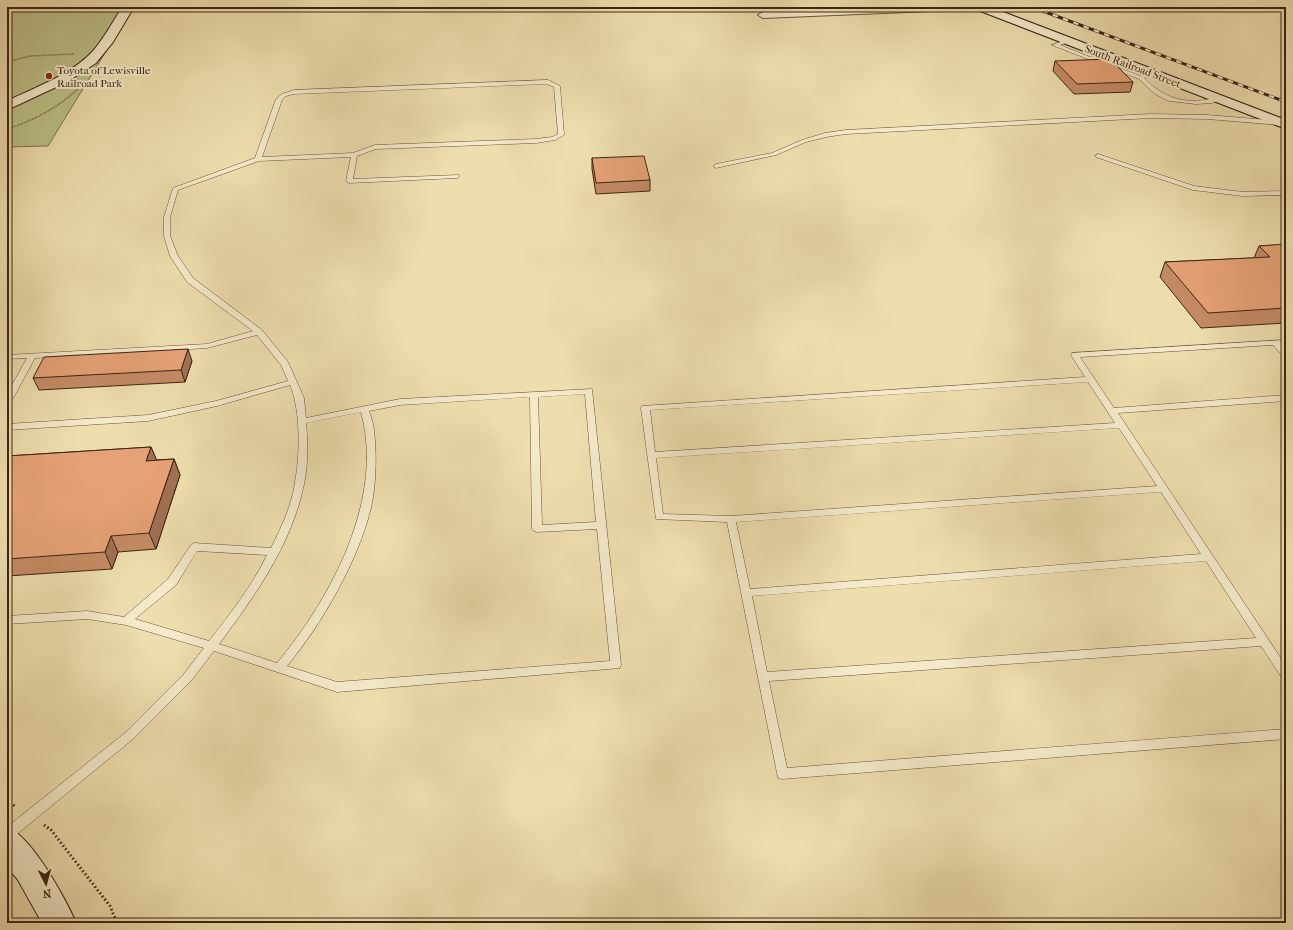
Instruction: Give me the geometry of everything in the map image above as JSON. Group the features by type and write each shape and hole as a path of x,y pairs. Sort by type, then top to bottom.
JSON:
{"street":[{"path":"7,106 42,89 91,60 101,48 128,7"},
{"path":"763,15 956,7"},
{"name":"South Railroad Street","path":"979,7 1103,55 1147,76 1219,99 1284,124"},
{"path":"7,843 29,870 60,923"}],"lane":[{"path":"1068,41 1055,45 1090,59 1147,76"},
{"path":"1090,59 1103,55"},
{"path":"7,835 129,736 187,678 238,610 265,569 288,523 300,483 303,436 300,398 285,364 259,332 190,280 174,256 167,236 167,217 175,189 258,159 354,155 375,147 536,141 553,139 561,135 557,86 548,82 294,92 284,95 280,99 258,159"},
{"path":"716,166 774,154 804,141 825,135 846,132 1151,116 1207,117 1284,124"},
{"path":"354,155 349,181 457,176"},
{"path":"1098,156 1193,188 1243,194 1286,193"},
{"path":"7,357 207,346 259,332"},
{"path":"1286,342 1075,355 1286,674"},
{"path":"1276,343 1286,354"},
{"path":"7,402 32,356"},
{"path":"1091,379 645,408 659,517 731,520 1163,489"},
{"path":"7,427 148,418 218,403 293,382"},
{"path":"7,620 87,616 126,621 212,646 337,687 616,665 589,391 400,402 302,421"},
{"path":"534,395 537,529 601,525"},
{"path":"1112,411 1286,398"},
{"path":"278,668 298,645 329,595 352,550 366,507 371,465 370,430 364,409"},
{"path":"651,455 1121,425"},
{"path":"731,520 764,677 782,774 1286,734"},
{"path":"126,621 172,582 194,547 274,552"},
{"path":"747,593 1208,557"},
{"path":"764,677 1264,642"}],"path":[{"path":"7,62 30,56 61,53 74,54"},
{"path":"51,830 110,906 117,923"}],"green space":[{"name":"Toyota of Lewisville Railroad Park","path":"7,7 133,7 48,146 7,147"}],"building":[{"path":"1110,59 1133,82 1077,84 1055,61"},
{"path":"644,156 650,180 596,183 592,158"},
{"path":"1285,244 1286,308 1208,313 1165,262 1270,257 1259,246"},
{"path":"188,349 181,370 33,378 44,357"},
{"path":"151,447 146,461 174,459 149,533 111,536 105,552 7,559 7,456"}],"railway":[{"path":"1032,7 1286,102"}],"place":[{"name":"Toyota of Lewisville Railroad Park","path":"49,76"}]}
